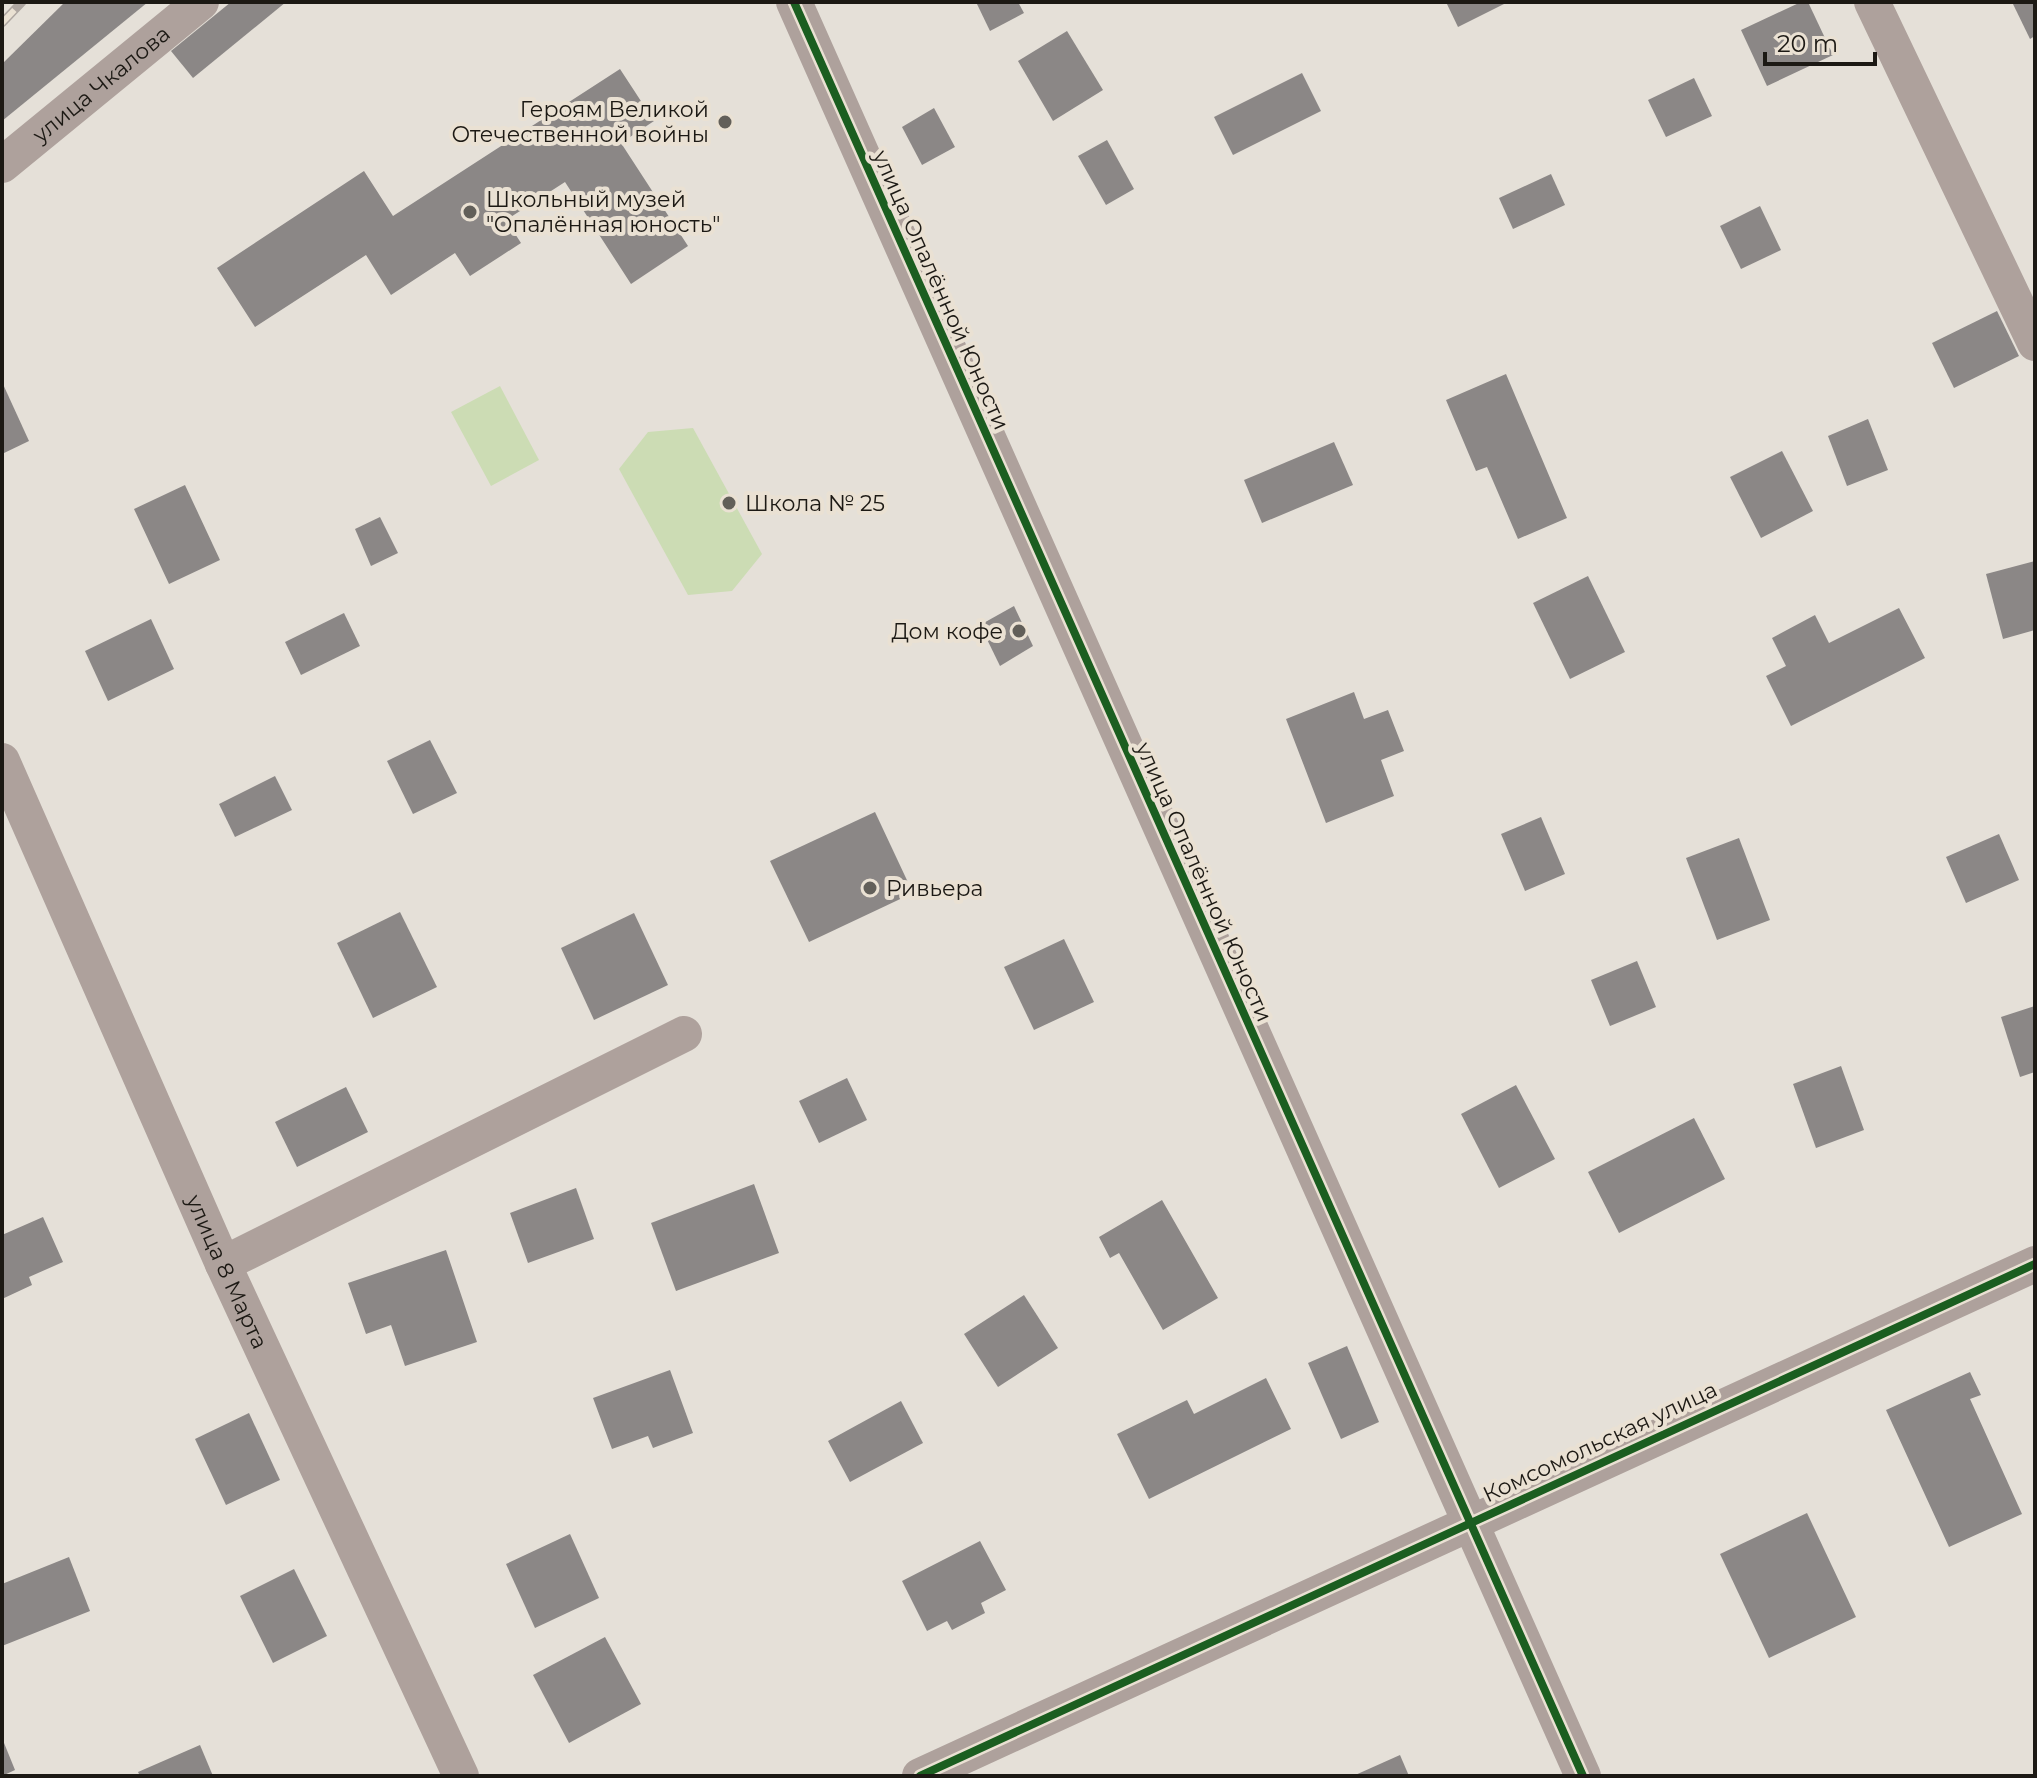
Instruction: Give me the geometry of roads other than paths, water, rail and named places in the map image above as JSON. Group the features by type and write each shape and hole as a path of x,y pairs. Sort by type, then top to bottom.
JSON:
{"street":[{"name":"улица Чкалова","path":"2,165 201,2"},
{"name":"улица Опалённой Юности","path":"794,2 1583,1776"},
{"path":"1872,2 2035,343"},
{"name":"улица 8 Марта","path":"2,761 223,1264 461,1776"},
{"path":"223,1264 684,1034"},
{"name":"Комсомольская улица","path":"920,1776 2035,1264"}],"railway":[{"path":"2,23 22,2"}],"place":[{"name":"Героям Великой Отечественной войны","path":"725,122"},
{"name":"Школьный музей \"Опалённая юность\"","path":"470,212"},
{"name":"Школа № 25","path":"729,503"},
{"name":"Дом кофе","path":"1019,631"},
{"name":"Ривьера","path":"870,888"}]}
